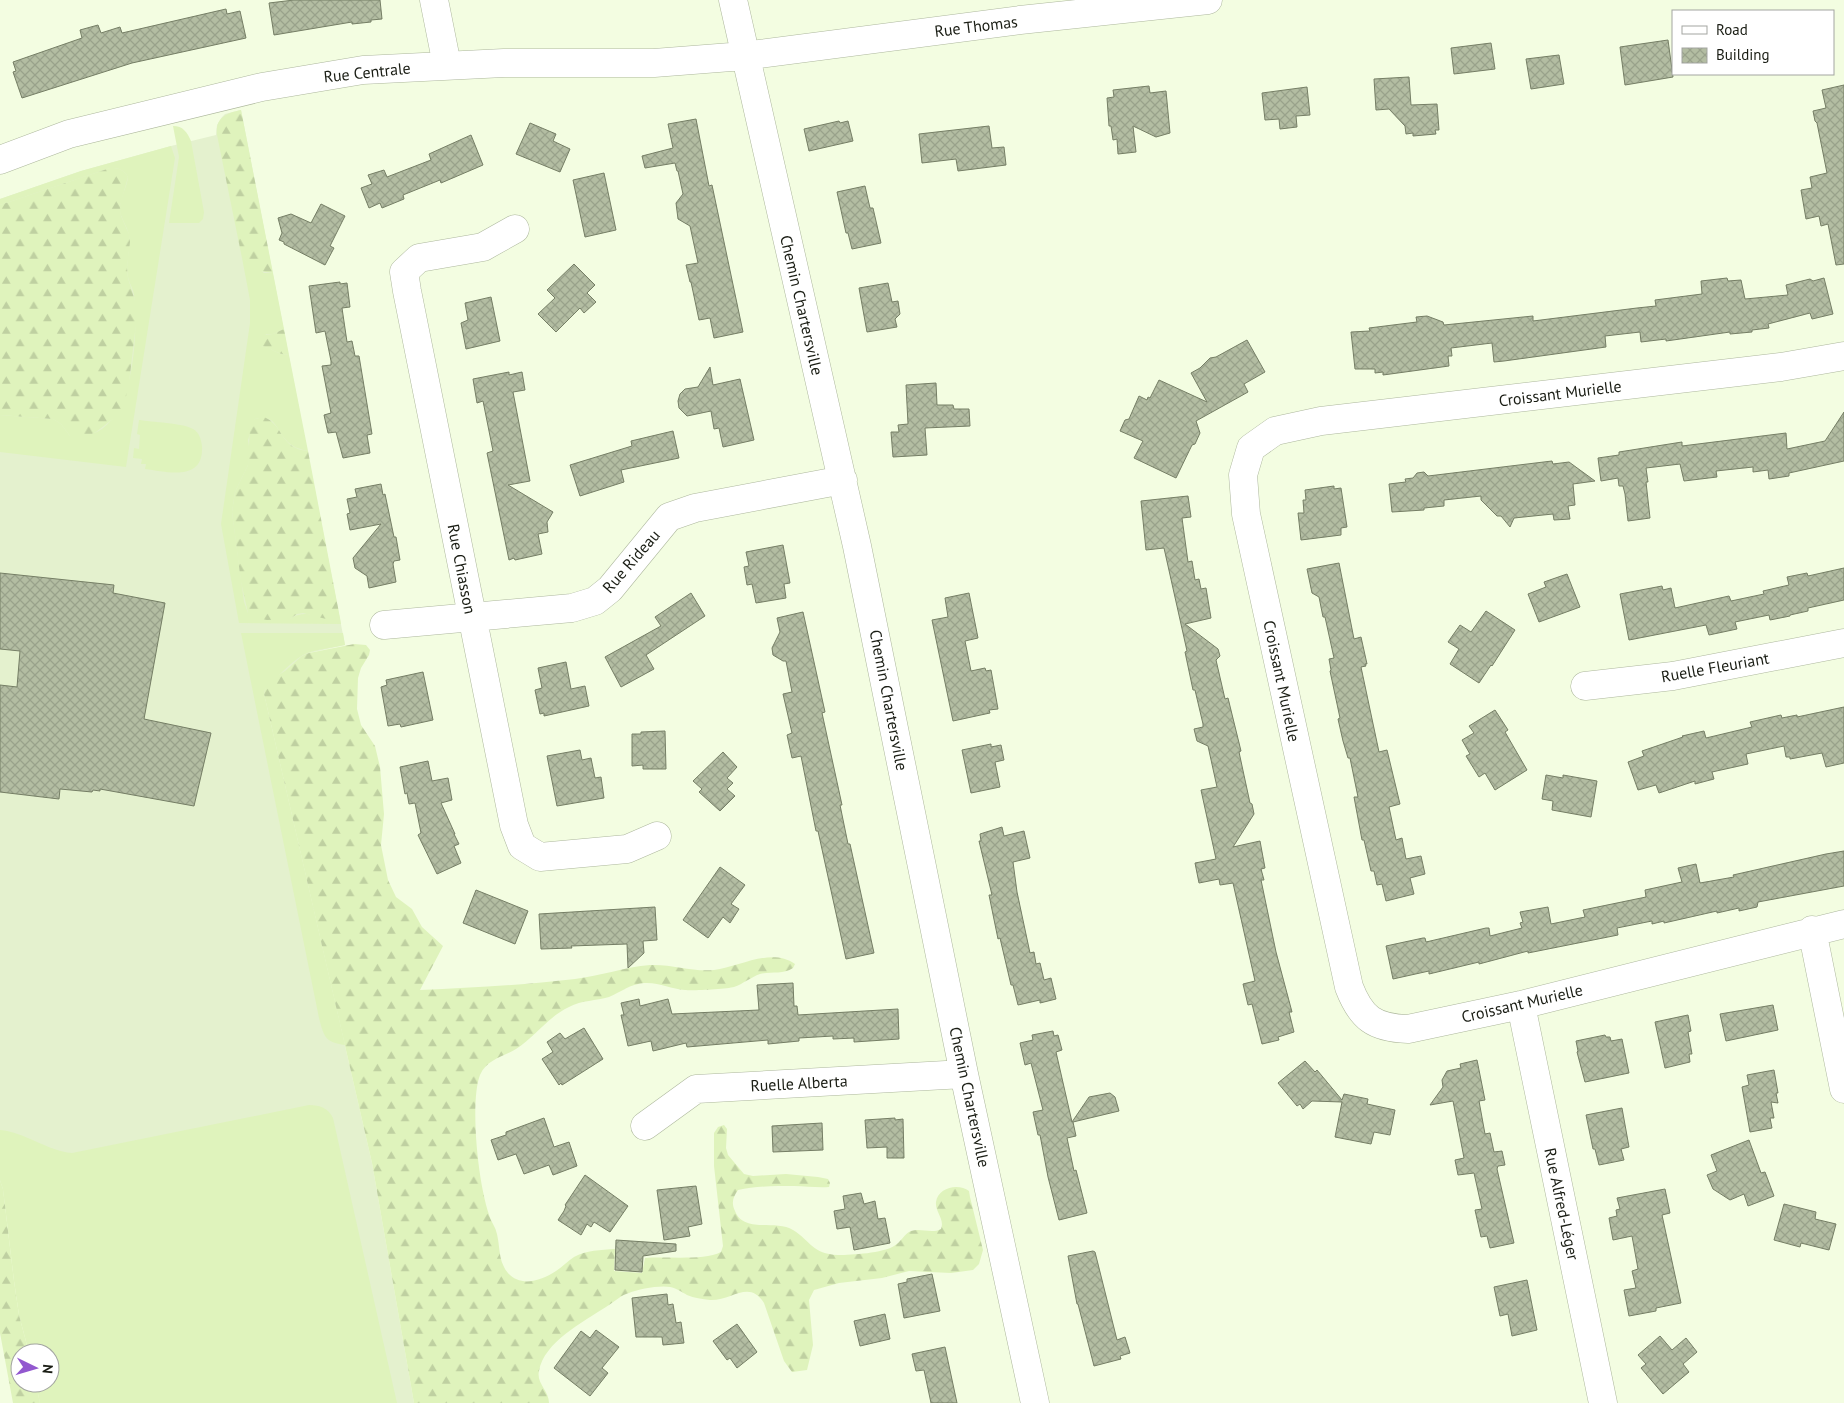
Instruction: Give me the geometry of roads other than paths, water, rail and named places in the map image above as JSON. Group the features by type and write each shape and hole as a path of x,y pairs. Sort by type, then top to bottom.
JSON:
{"street":[{"path":"434,0 447,65"},
{"name":"Chemin Chartersville","path":"733,0 744,56 843,480 964,1074 1035,1403"},
{"name":"Rue Thomas","path":"744,56 1018,10 1208,0"},
{"name":"Rue Centrale","path":"0,160 69,134 262,87 363,70 447,65 654,63 744,56"},
{"name":"Rue Chiasson","path":"516,229 483,247 419,258 404,272 410,311 514,825 522,846 540,857 627,850 657,836"},
{"name":"Croissant Murielle","path":"1844,356 1781,367 1321,421 1276,432 1251,448 1243,474 1246,514 1349,987 1356,1004 1364,1015 1372,1021 1408,1029 1521,1005 1812,930 1844,924"},
{"name":"Rue Rideau","path":"384,625 565,609 596,601 610,589 669,517 695,508 843,480"},
{"name":"Ruelle Fleuriant","path":"1585,686 1673,676 1844,643"},
{"path":"1812,930 1844,1089"},
{"name":"Rue Alfred-Léger","path":"1521,1005 1603,1403"},
{"name":"Ruelle Alberta","path":"645,1126 696,1089 964,1074"}]}
